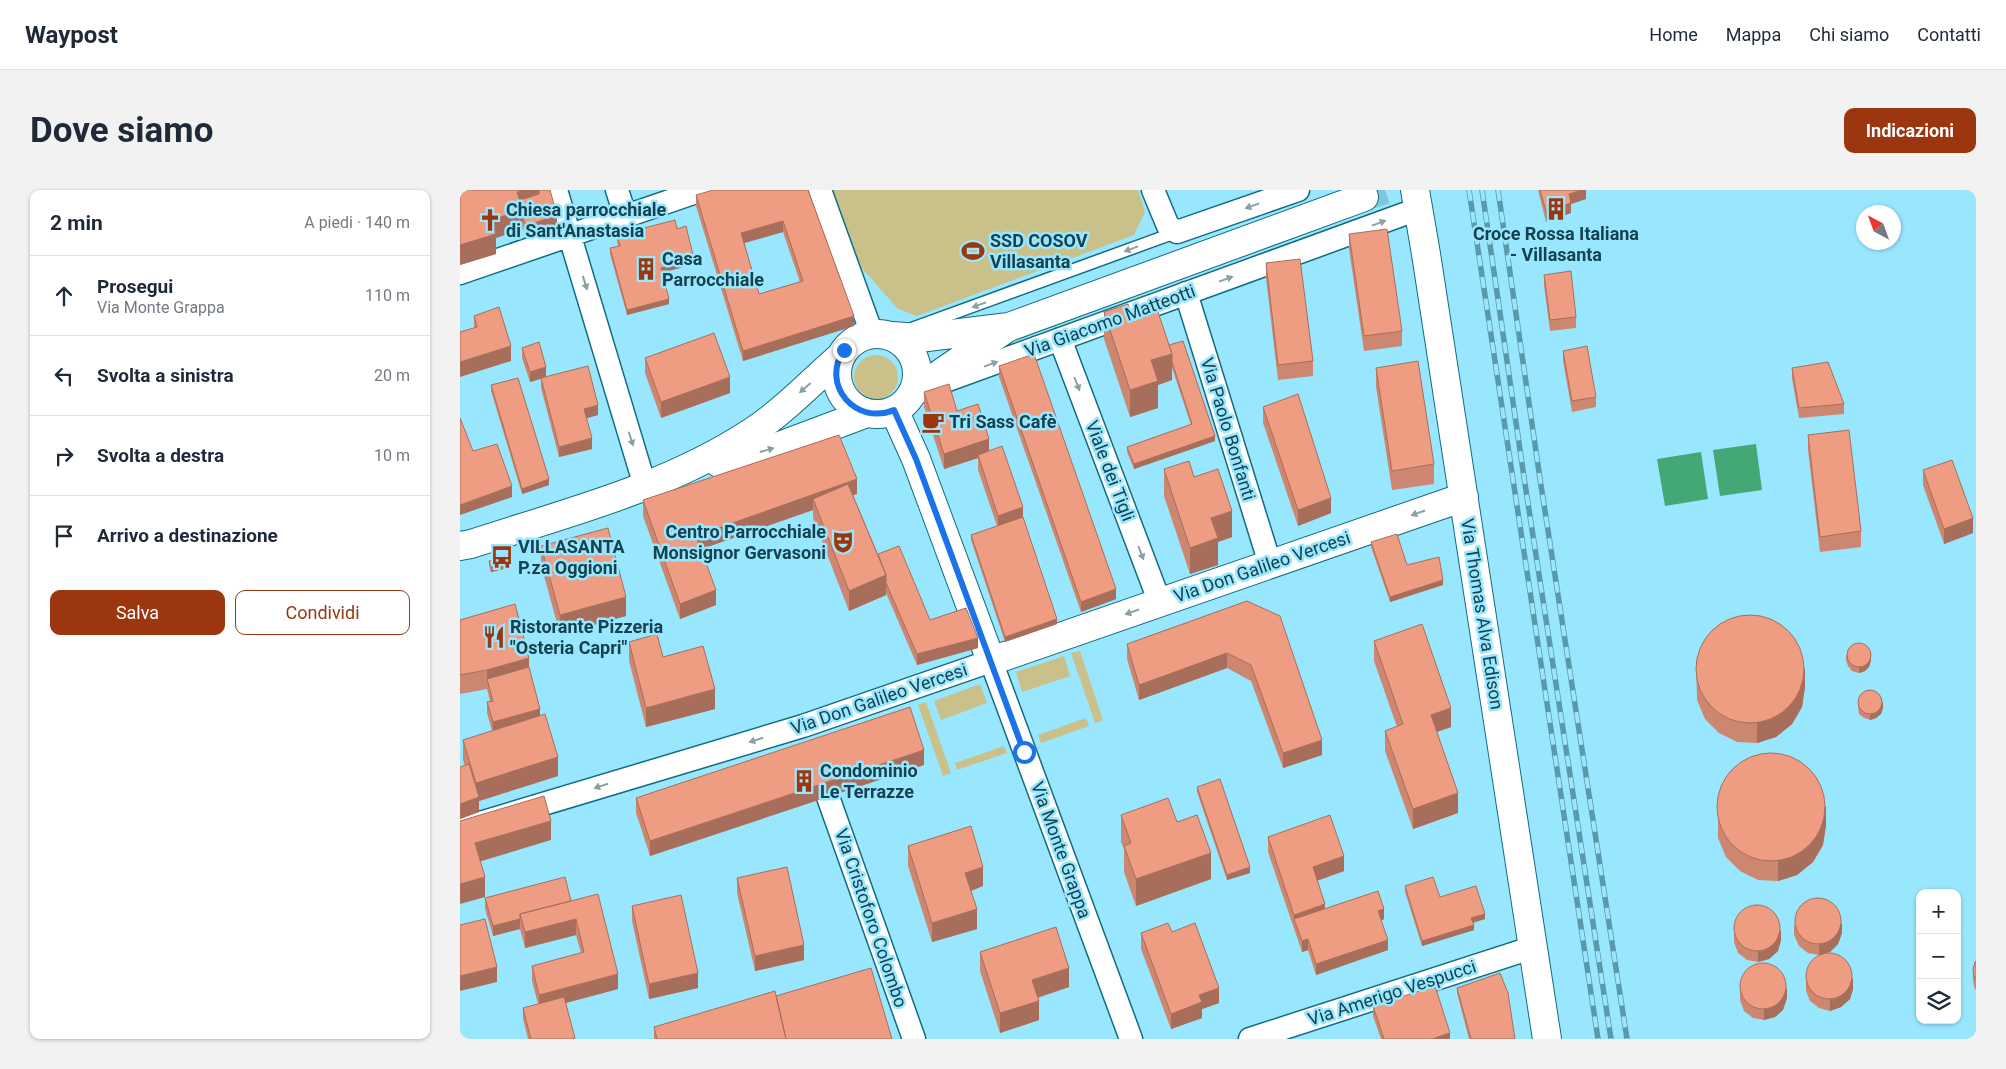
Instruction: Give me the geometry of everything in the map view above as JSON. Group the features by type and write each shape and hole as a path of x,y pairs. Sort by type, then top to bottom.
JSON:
{"street":[{"path":"556,190 570,236 657,481"},
{"path":"617,190 625,215"},
{"path":"460,273 702,190"},
{"path":"820,190 882,335"},
{"path":"1153,190 1168,226 1177,232 1298,190"},
{"name":"Via Giacomo Matteotti","path":"882,335 919,338 1009,327 1364,197"},
{"name":"Via Giacomo Matteotti","path":"903,401 1060,339 1186,294 1416,200"},
{"name":"Via Thomas Alva Edison","path":"1416,200 1464,497 1547,1039"},
{"name":"Via Paolo Bonfanti","path":"1186,294 1270,564"},
{"name":"Via Giacomo Matteotti","path":"903,401 1009,327"},
{"path":"657,481 718,451 759,427 841,356 854,341 882,335 907,347 915,360 917,377 903,401 879,414 867,413 852,405 841,392 836,374 841,356"},
{"name":"Viale dei Tigli","path":"1060,339 1160,603"},
{"name":"Via Monte Grappa","path":"903,401 922,476 1130,1039"},
{"path":"464,547 657,481 774,448 867,413"},
{"name":"Via Don Galileo Vercesi","path":"460,829 803,726 1464,497"},
{"path":"803,726 811,747"},
{"name":"Via Cristoforo Colombo","path":"828,797 914,1039"},
{"name":"Via Amerigo Vespucci","path":"1250,1039 1534,947"}],"lane":[{"path":"882,335 1177,232"}],"shaded area":[{"name":"SSD COSOV Villasanta","path":"833,190 1138,190 1145,212 1134,235 917,316 898,309 861,267"},
{"path":"880,355 892,361 897,368 897,386 892,393 885,398 872,399 864,396 857,389 854,373 857,365 864,358"},
{"path":"1756,444 1762,490 1720,496 1713,450"},
{"path":"1701,452 1708,499 1665,506 1657,459"},
{"path":"1080,651 1103,720 1095,723 1071,653"},
{"path":"1064,656 1070,676 1022,692 1016,672"},
{"path":"980,684 987,703 941,720 934,701"},
{"path":"926,702 951,773 943,776 918,705"},
{"path":"1086,718 1089,726 1041,743 1038,735"},
{"path":"1004,746 1007,753 957,770 955,763"}],"building":[{"name":"Chiesa parrocchiale di Sant'Anastasia","path":"460,190 523,190 517,192 523,210 491,220 496,234 460,245"},
{"path":"539,190 550,190 557,215 526,226 520,200 539,194"},
{"path":"713,190 808,190 854,316 743,351 696,195","holes":["783,221 803,281 759,294 741,233"]},
{"path":"1540,190 1582,190 1569,194 1571,203 1546,211"},
{"name":"Casa Parrocchiale","path":"675,220 677,229 686,226 694,259 661,268 669,299 627,310 610,248 620,246 617,235"},
{"path":"1387,229 1402,331 1364,336 1349,234"},
{"path":"1300,259 1313,361 1278,365 1266,263"},
{"path":"1571,271 1576,317 1550,320 1544,275"},
{"path":"1128,304 1134,320 1158,312 1172,354 1151,360 1158,381 1130,390 1104,312"},
{"path":"499,307 511,346 460,362 460,332 477,327 474,316"},
{"path":"714,333 730,377 661,402 645,358"},
{"path":"1183,341 1215,436 1134,464 1127,447 1192,424 1172,362 1169,345"},
{"path":"539,342 546,367 530,372 522,348"},
{"path":"1587,346 1596,397 1572,401 1563,351"},
{"path":"1034,354 1116,589 1081,602 999,366"},
{"path":"1418,361 1434,464 1392,471 1376,368"},
{"path":"1828,362 1844,404 1799,408 1792,368"},
{"path":"588,366 598,405 584,409 592,438 559,447 541,378"},
{"path":"518,378 549,479 522,489 491,385"},
{"path":"949,384 957,411 978,404 989,439 944,454 924,392"},
{"path":"1298,394 1331,498 1298,510 1263,407"},
{"path":"460,418 473,451 497,444 512,486 460,505"},
{"path":"1849,430 1861,531 1820,537 1808,435"},
{"path":"839,435 857,479 696,536 716,590 680,604 643,500"},
{"path":"1002,446 1023,507 998,516 978,455"},
{"path":"1952,460 1973,518 1944,529 1923,470"},
{"path":"1189,461 1194,477 1218,469 1232,511 1211,518 1218,538 1190,548 1164,469"},
{"name":"Centro Parrocchiale Monsignor Gervasoni","path":"848,484 886,575 849,591 813,499"},
{"path":"1023,517 1057,619 1005,637 971,535"},
{"path":"608,528 626,597 560,615 541,546"},
{"path":"1397,534 1407,565 1439,557 1443,580 1390,597 1371,542"},
{"path":"899,546 930,620 966,608 978,638 917,654 886,583 886,575 878,554"},
{"path":"502,557 504,563 491,567 489,561"},
{"path":"1247,601 1280,616 1322,740 1283,753 1251,665 1227,653 1139,685 1127,644"},
{"path":"515,604 529,658 487,670 460,675 460,620"},
{"path":"1750,615 1771,619 1788,631 1800,648 1804,669 1800,690 1788,707 1771,719 1750,723 1729,719 1712,707 1700,690 1696,669 1700,648 1712,631 1729,619"},
{"path":"1422,624 1451,708 1431,715 1458,793 1413,809 1385,731 1403,724 1374,641"},
{"path":"657,634 663,657 703,646 715,689 646,708 629,642"},
{"path":"1859,643 1868,646 1871,655 1868,664 1859,667 1850,664 1847,655 1850,646"},
{"path":"529,667 540,709 493,722 487,702 493,701 487,679"},
{"path":"1870,690 1879,693 1882,702 1879,711 1870,714 1861,711 1858,702 1861,693"},
{"name":"Condominio Le Terrazze","path":"910,707 924,750 650,841 636,798"},
{"path":"545,714 558,757 476,783 463,740"},
{"path":"1771,753 1792,757 1809,769 1821,786 1825,807 1821,828 1809,845 1792,857 1771,861 1750,857 1733,845 1721,828 1717,807 1721,786 1733,769 1750,757"},
{"path":"469,764 479,797 460,804 460,767"},
{"path":"1220,779 1250,867 1227,875 1197,787"},
{"path":"544,796 551,821 475,843 485,877 460,884 460,821"},
{"path":"1168,798 1177,822 1197,815 1211,853 1136,879 1124,846 1131,843 1121,815"},
{"path":"1330,815 1344,856 1313,867 1325,904 1294,915 1268,837"},
{"path":"971,826 983,867 965,873 977,909 932,923 908,846"},
{"path":"787,867 804,945 755,956 737,878"},
{"path":"565,877 571,901 520,914 520,919 493,926 485,898"},
{"path":"1433,877 1440,897 1476,886 1485,914 1471,918 1474,925 1422,941 1405,886"},
{"path":"1378,891 1384,909 1378,911 1388,940 1316,964 1308,939 1302,941 1294,919"},
{"path":"598,894 618,974 539,995 532,966 584,952 576,919 525,932 520,914"},
{"path":"681,895 698,973 649,984 632,906"},
{"path":"1813,898 1823,898 1835,904 1840,912 1840,930 1835,938 1827,943 1813,944 1805,941 1798,934 1795,926 1795,916 1798,908 1805,901"},
{"path":"1752,905 1762,905 1774,911 1779,919 1779,937 1774,945 1766,950 1752,951 1744,948 1737,941 1734,933 1734,923 1737,915 1744,908"},
{"path":"485,919 497,967 460,976 460,925"},
{"path":"1168,923 1172,932 1195,923 1219,988 1199,995 1202,1002 1171,1014 1141,933"},
{"path":"1056,927 1069,968 1032,980 1039,1001 1000,1013 980,952"},
{"path":"1824,953 1834,953 1846,959 1851,967 1851,985 1846,993 1838,998 1824,999 1816,996 1809,989 1806,981 1806,971 1809,963 1816,956"},
{"path":"1976,961 1976,979 1973,970"},
{"path":"1768,963 1780,969 1785,977 1785,995 1780,1003 1772,1008 1758,1009 1746,1003 1741,995 1740,981 1746,969 1754,964"},
{"path":"871,968 892,1039 786,1039 776,996"},
{"path":"1500,973 1508,993 1515,1039 1471,1039 1457,988"},
{"path":"1435,986 1450,1033 1432,1039 1384,1039 1373,1006"},
{"path":"775,991 786,1039 657,1039 654,1027"},
{"path":"564,997 575,1038 531,1039 523,1008"}],"tunnel":[{"path":"1364,197 1385,190"}],"railway":[{"path":"1469,190 1598,1039"},
{"path":"1482,190 1525,484 1611,1039"},
{"path":"1498,190 1540,479 1627,1039"}],"place":[{"name":"Croce Rossa Italiana - Villasanta","path":"1556,209"},
{"name":"Chiesa parrocchiale di Sant'Anastasia","path":"490,220"},
{"name":"SSD COSOV Villasanta","path":"973,251"},
{"name":"Casa Parrocchiale","path":"646,269"},
{"name":"Tri Sass Cafè","path":"933,422"},
{"name":"Centro Parrocchiale Monsignor Gervasoni","path":"843,542"},
{"name":"VILLASANTA P.za Oggioni","path":"502,557"},
{"name":"Ristorante Pizzeria \"Osteria Capri\"","path":"494,637"},
{"name":"Condominio Le Terrazze","path":"804,781"}],"route":[{"path":"844,350 838,362 836,375 841,393 849,403 862,412 879,414 894,410 916,459 1024,752"}]}
